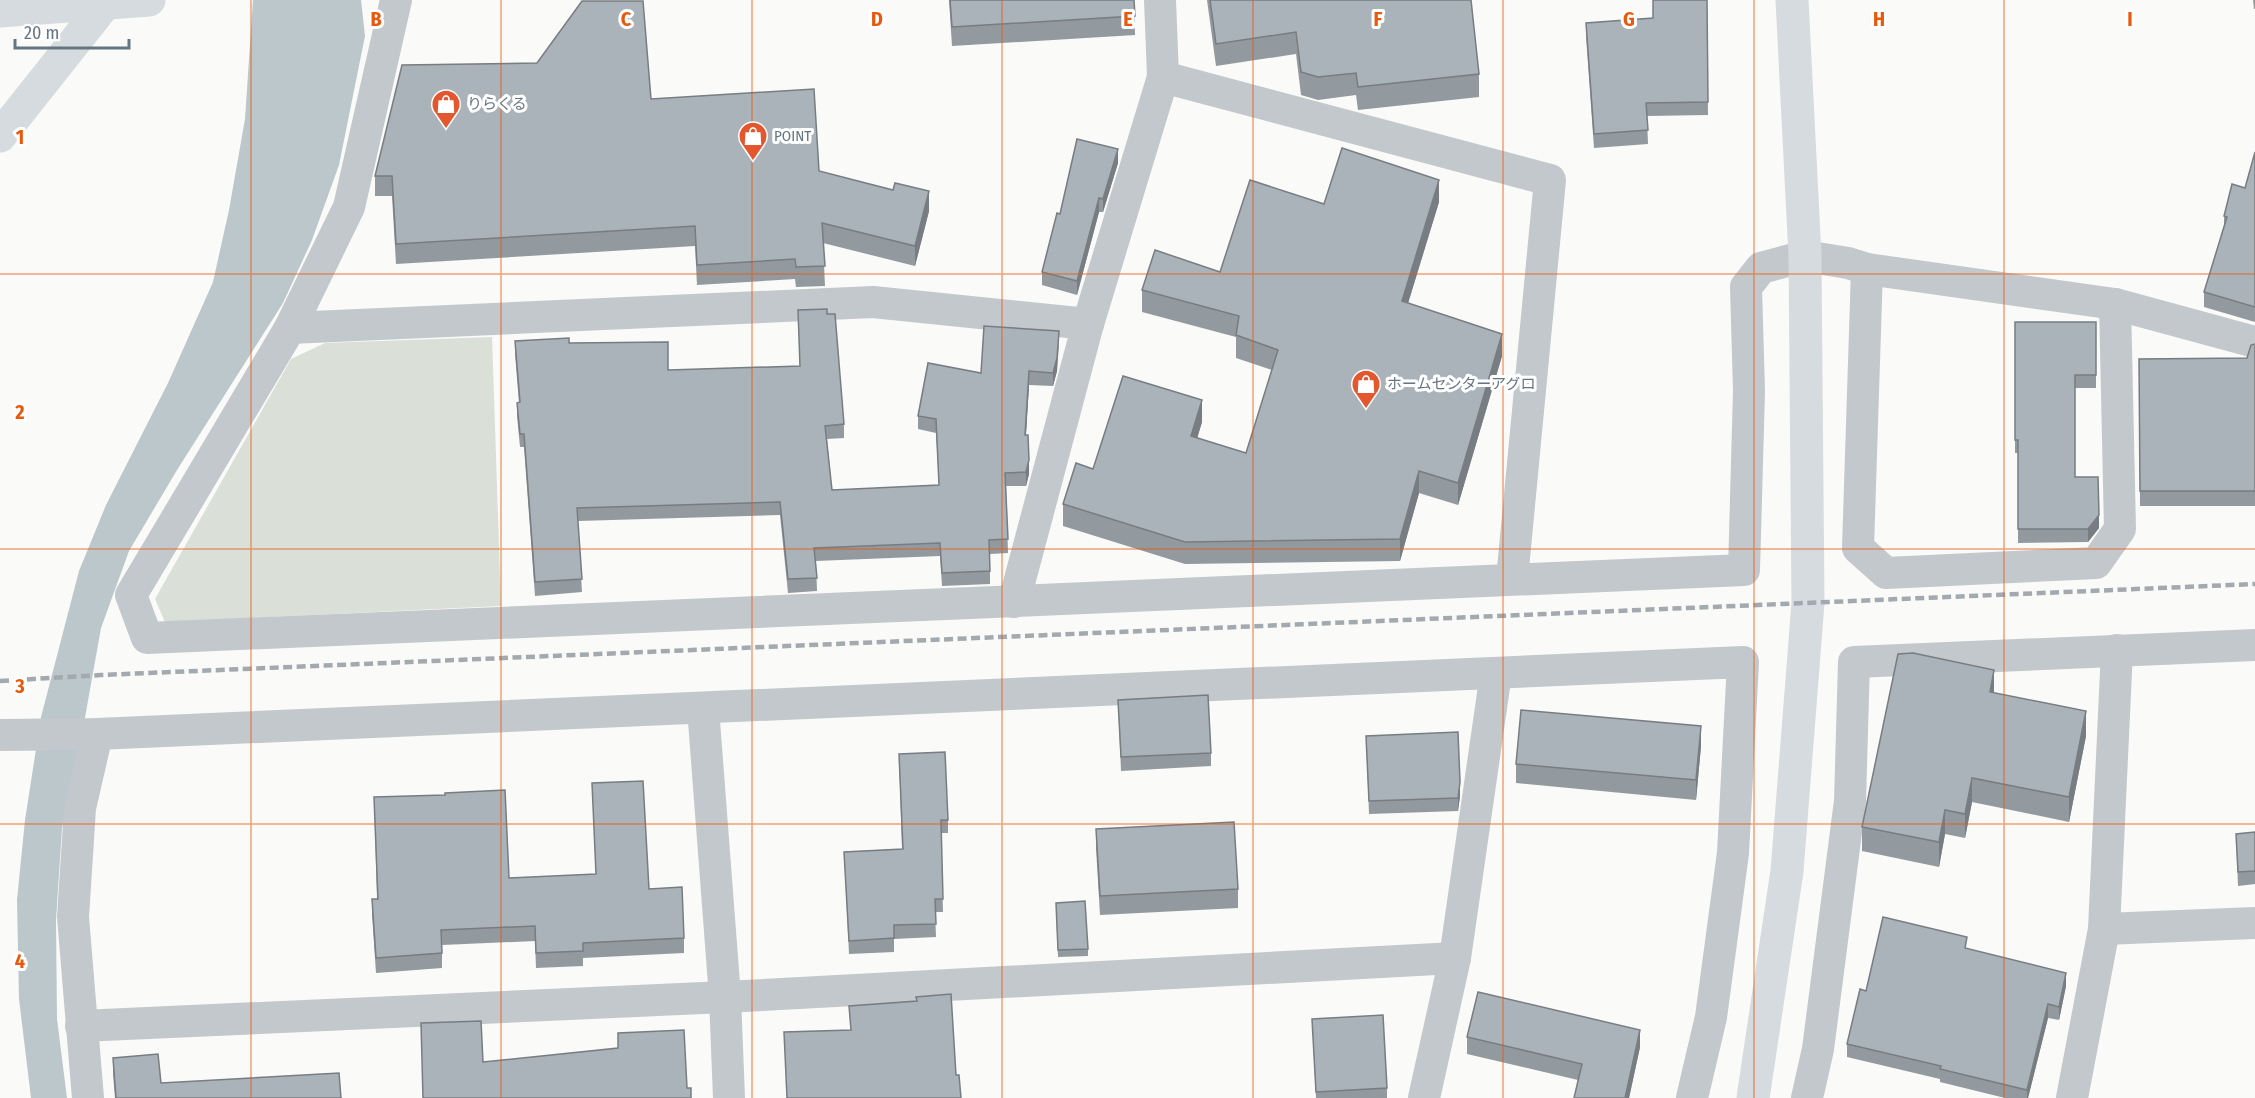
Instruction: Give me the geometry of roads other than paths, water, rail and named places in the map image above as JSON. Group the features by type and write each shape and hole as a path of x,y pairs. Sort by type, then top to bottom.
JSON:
{"main road":[{"path":"0,11 149,0"},
{"path":"1752,1098 1787,871 1808,603 1805,256 1792,0"},
{"path":"0,136 106,2"}],"street":[{"path":"396,0 349,207 290,328 132,595 147,638 1744,570 1749,391 1746,288 1761,268 1805,256 1848,263 1867,269 2115,304 2255,342"},
{"path":"1014,602 1088,324 1163,77 1160,0"},
{"path":"1163,77 1550,180 1512,579"},
{"path":"1867,269 1858,548 1886,573 2096,563 2120,529 2115,304"},
{"path":"290,328 873,302 1088,324"},
{"path":"1807,1098 1818,1049 1850,801 1854,662 2255,645"},
{"path":"2072,1098 2103,929 2117,650"},
{"path":"10,734 98,734 1743,663 1733,853 1710,1017 1692,1098"},
{"path":"1424,1098 1455,958 1496,673"},
{"path":"703,708 725,997 729,1098"},
{"path":"88,1098 74,906 80,808 98,734"},
{"path":"2103,929 2255,923"},
{"path":"81,1026 725,997 1455,958"}],"railway":[{"path":"0,681 2255,584"}],"place":[{"name":"りらくる","path":"446,130"},
{"name":"POINT","path":"753,162"},
{"name":"ホームセンターアグロ","path":"1366,410"}]}
